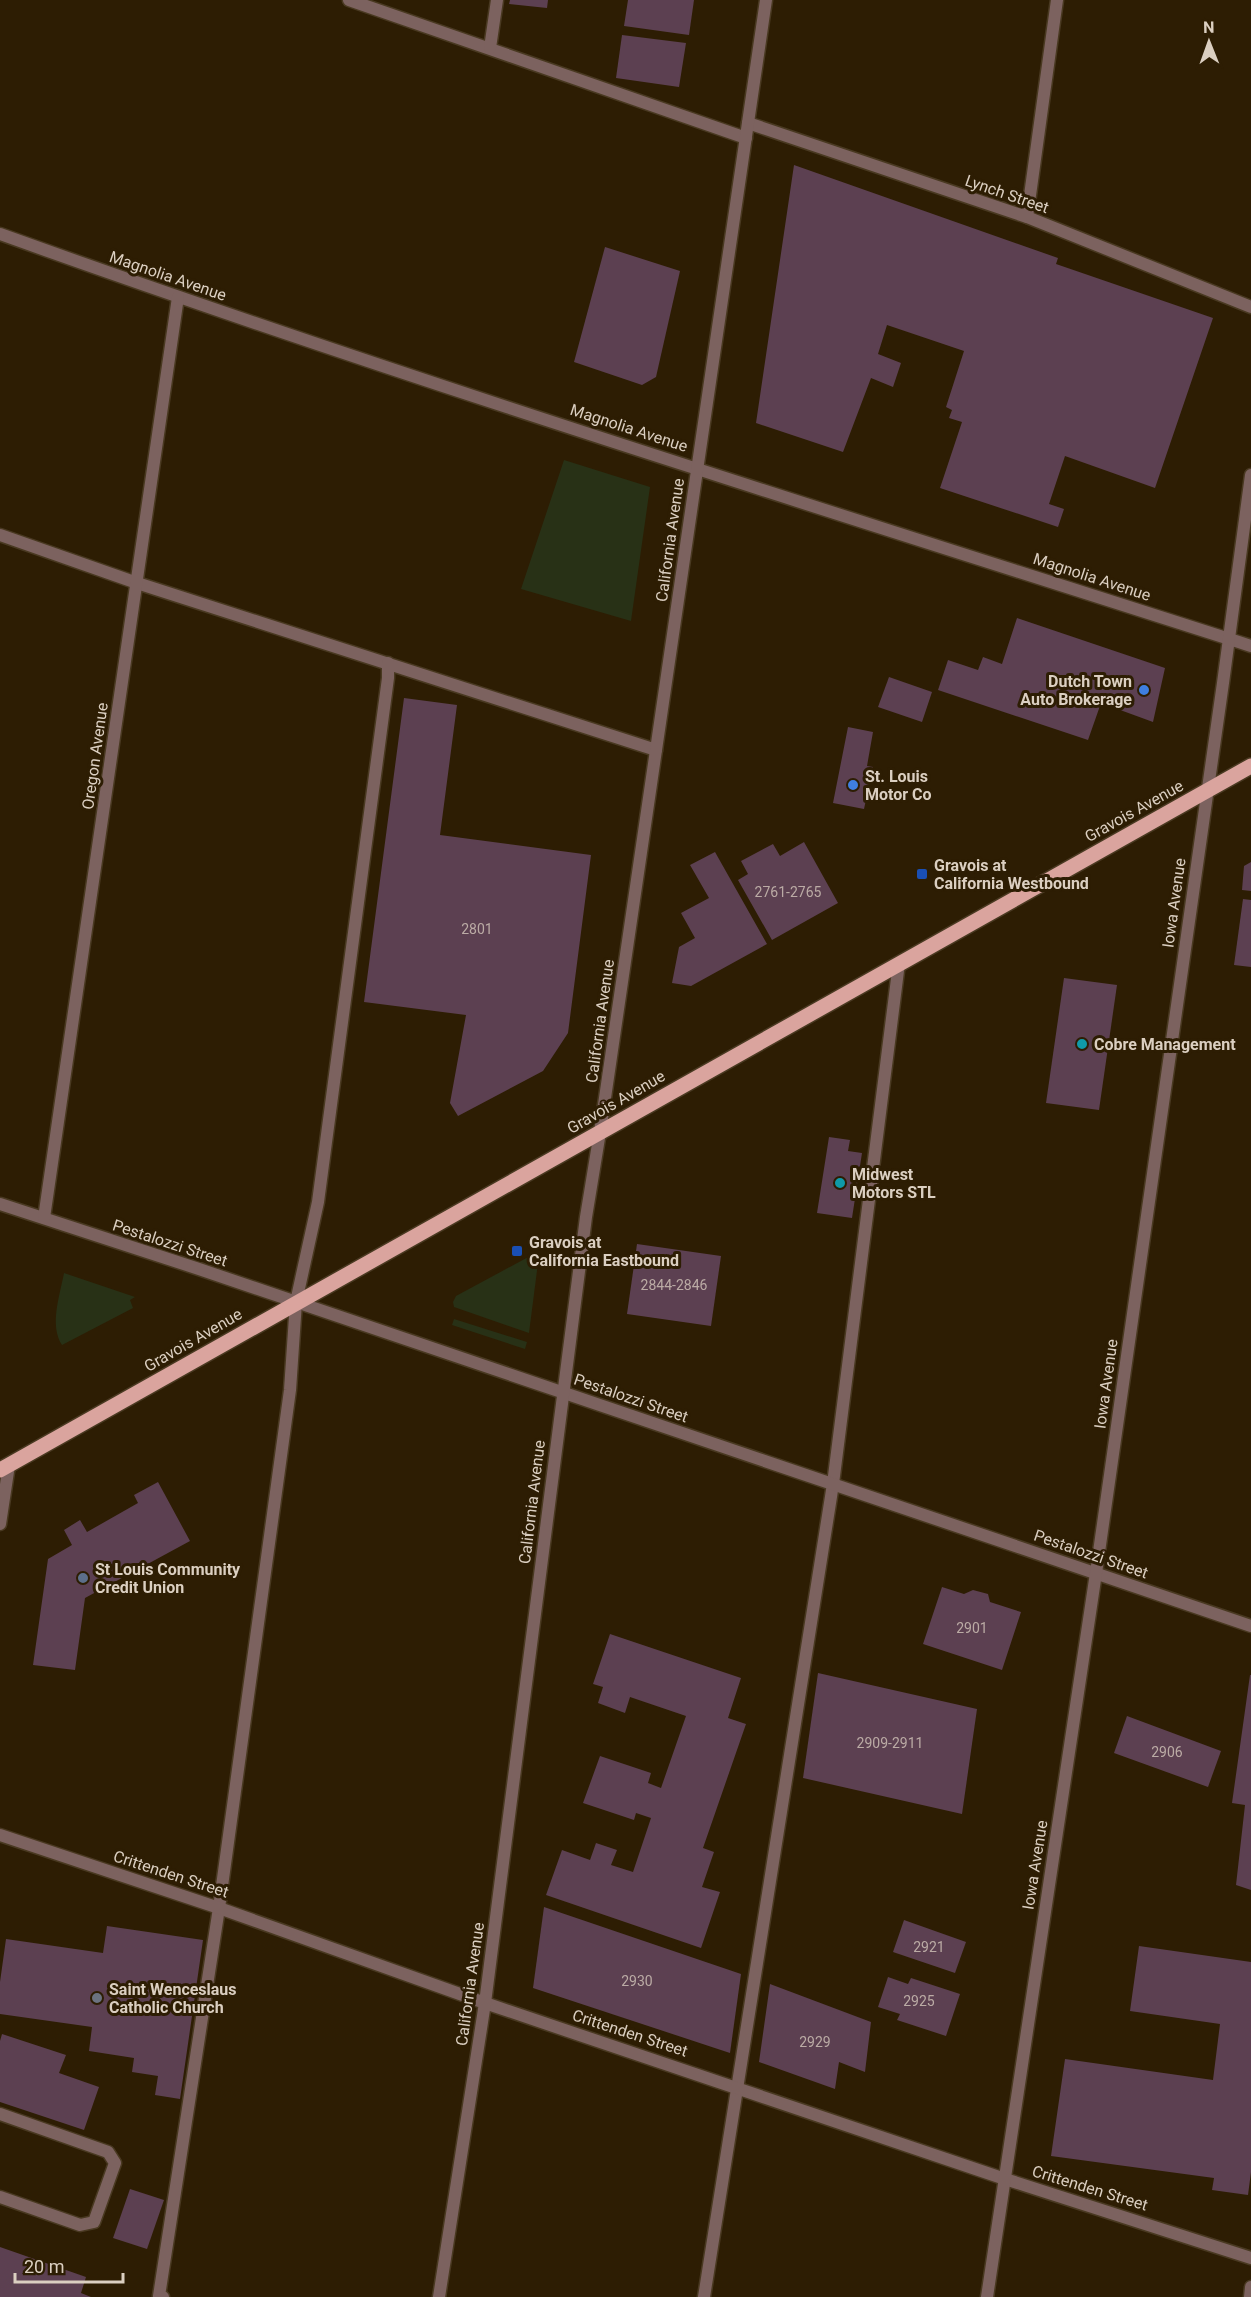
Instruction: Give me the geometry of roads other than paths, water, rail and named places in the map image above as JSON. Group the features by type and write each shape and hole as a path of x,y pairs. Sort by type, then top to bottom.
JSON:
{"main road":[{"name":"Gravois Avenue","path":"5,1467 1251,766"}],"street":[{"path":"349,0 746,138"},
{"path":"490,48 497,0"},
{"name":"California Avenue","path":"439,2297 485,2002 586,1217 766,0"},
{"path":"1027,217 1057,0"},
{"name":"Lynch Street","path":"748,123 1027,217 1251,307"},
{"name":"Magnolia Avenue","path":"0,234 178,297 697,468 1251,646"},
{"name":"Oregon Avenue","path":"44,1218 178,297"},
{"name":"Iowa Avenue","path":"987,2297 1096,1573 1251,475"},
{"path":"0,535 137,583 656,750"},
{"path":"163,2297 159,2296 219,1908 290,1390 296,1302 318,1202 388,678 388,663"},
{"path":"704,2297 832,1484 899,963"},
{"name":"Pestalozzi Street","path":"0,1204 1251,1626"},
{"path":"0,1524 5,1467"},
{"name":"Crittenden Street","path":"0,1835 1005,2178 1251,2258"},
{"path":"0,2114 108,2152 114,2163 94,2222 80,2225 0,2197"},
{"path":"1250,2297 1251,2287"}],"place":[{"name":"Dutch Town Auto Brokerage","path":"1144,690"},
{"name":"St. Louis Motor Co","path":"853,785"},
{"name":"Gravois at California Westbound","path":"922,874"},
{"name":"Cobre Management","path":"1082,1044"},
{"name":"Midwest Motors STL","path":"840,1183"},
{"name":"Gravois at California Eastbound","path":"517,1251"},
{"name":"St Louis Community Credit Union","path":"83,1578"},
{"name":"Saint Wenceslaus Catholic Church","path":"97,1998"}]}
